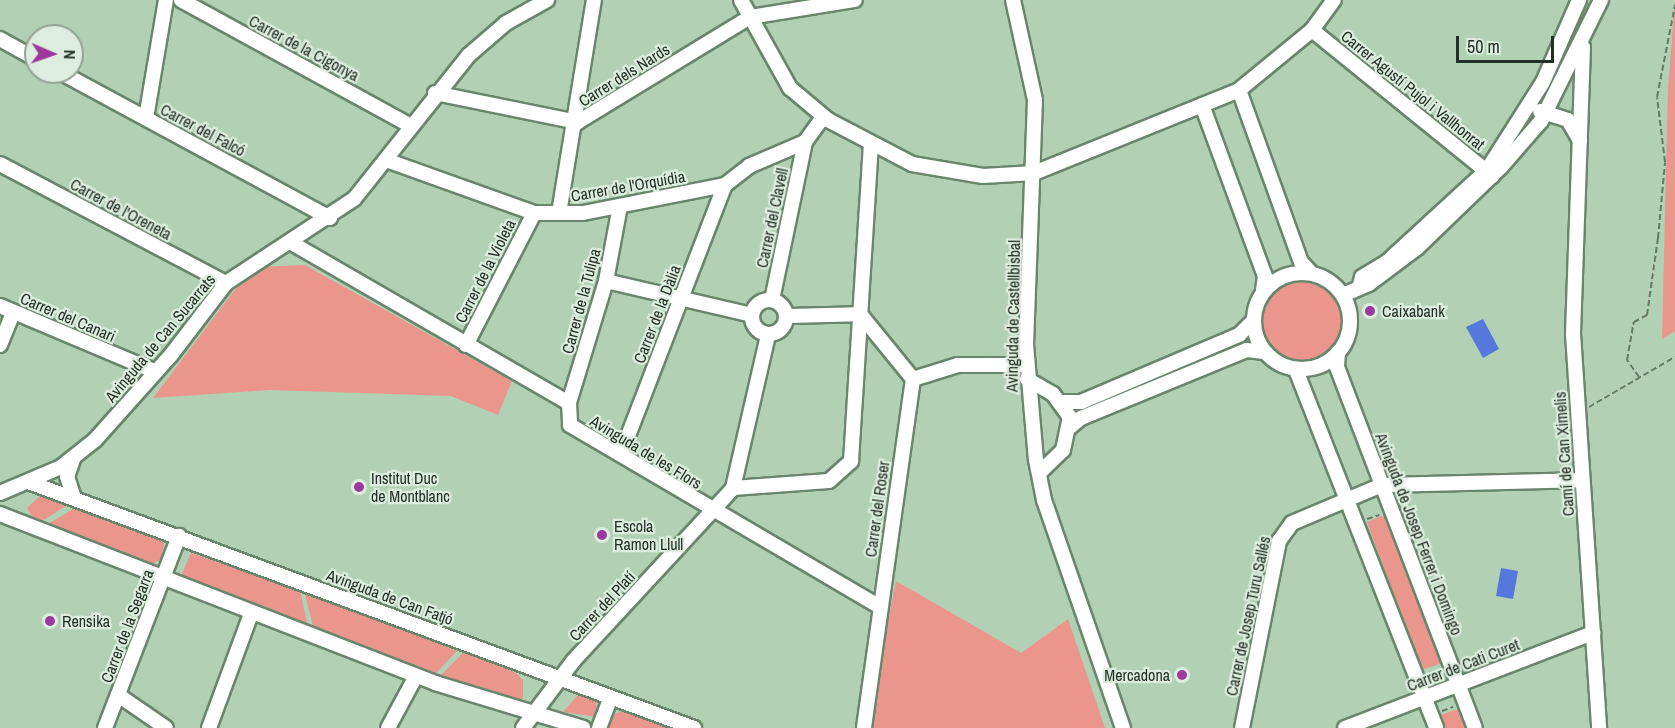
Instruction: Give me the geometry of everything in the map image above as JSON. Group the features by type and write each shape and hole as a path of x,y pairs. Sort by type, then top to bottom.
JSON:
{"street":[{"path":"146,118 166,0"},
{"name":"Carrer de la Cigonya","path":"181,0 411,126"},
{"path":"517,0 532,7"},
{"name":"Avinguda de Can Sucarrats","path":"0,493 31,483 76,455 156,372 226,283 330,218 386,160 435,93 469,55 532,7 547,0"},
{"path":"559,213 578,122 594,0"},
{"path":"741,0 790,87 823,117 871,146 951,173 1034,173 1239,90 1312,30 1334,0"},
{"path":"750,17 855,0"},
{"name":"Avinguda de Castellbisbal","path":"1013,0 1035,100 1027,372 1039,473 1123,728"},
{"path":"1579,0 1575,22 1585,42"},
{"path":"1489,173 1539,88 1586,0"},
{"path":"1342,295 1360,285 1369,284 1417,248 1545,114 1585,42 1601,0"},
{"name":"Carrer dels Nards","path":"435,93 578,122 750,17"},
{"name":"Carrer Agustí Pujol i Vallhonrat","path":"1312,30 1489,173"},
{"path":"0,39 24,52"},
{"name":"Camí de Can Ximelis","path":"1585,42 1580,141 1576,412 1599,728"},
{"name":"Carrer del Falcó","path":"82,84 330,218"},
{"path":"1539,88 1536,102 1545,114 1568,120 1580,141"},
{"path":"1239,90 1301,262 1312,274"},
{"path":"1061,402 1081,402 1239,334 1254,320 1265,276 1202,105"},
{"path":"805,142 823,117"},
{"name":"Carrer de l'Orquídia","path":"386,160 534,213 559,213 620,206 725,185 749,166 805,142"},
{"name":"Carrer del Clavell","path":"772,300 805,142"},
{"name":"Carrer del Roser","path":"733,488 829,481 851,460 871,146"},
{"name":"Carrer de l'Oreneta","path":"1,167 226,283"},
{"name":"Carrer de la Dàlia","path":"621,454 725,185"},
{"name":"Carrer de la Tulipa","path":"569,404 606,281 620,206"},
{"name":"Carrer de la Violeta","path":"466,345 534,213"},
{"path":"290,242 569,404"},
{"path":"1069,428 1081,418 1247,350 1264,352 1296,370 1312,370 1338,352 1350,321 1342,295 1325,278 1312,274 1286,274 1263,291"},
{"path":"606,281 752,315"},
{"path":"768,335 755,326 752,315 757,305 772,300 786,316"},
{"path":"0,345 7,309"},
{"name":"Carrer del Canari","path":"7,309 156,372"},
{"path":"786,316 860,314 913,379 958,365 1027,372 1061,402 1070,417 1064,450 1039,473"},
{"path":"768,335 782,329 786,316"},
{"path":"1254,320 1264,352"},
{"path":"733,488 768,335"},
{"name":"Avinguda de Josep Ferrer i Domingo","path":"1338,352 1337,367 1475,728"},
{"path":"1296,370 1433,722"},
{"name":"Carrer del Roser","path":"864,728 913,379"},
{"name":"Avinguda de les Flors","path":"569,404 570,425 711,511 880,607"},
{"path":"74,498 67,477 76,455"},
{"name":"Carrer de Josep Turu Sallés","path":"1242,728 1283,531 1346,498 1382,484 1580,480"},
{"name":"Avinguda de Can Fatjó","path":"31,483 694,728"},
{"name":"Carrer del Platí","path":"523,728 561,678 733,488"},
{"path":"0,514 162,581 416,676 583,728"},
{"name":"Carrer de la Segarra","path":"105,728 179,536"},
{"path":"209,728 251,614"},
{"name":"Carrer de Cati Curet","path":"1345,728 1593,633"},
{"path":"388,728 416,676"},
{"path":"118,695 166,728"},
{"path":"599,728 612,698"}],"path":[{"path":"1639,377 1627,360 1634,322 1647,315 1658,238 1665,162 1657,97 1675,5"},
{"path":"1576,412 1675,357"},
{"path":"1356,524 1392,509"},
{"path":"1418,681 1452,668"},
{"path":"1433,722 1465,703"}],"shaded area":[{"path":"1675,0 1675,331 1662,339 1668,89"},
{"path":"305,265 512,381 498,415 451,396 270,390 153,398 252,267"},
{"path":"1301,279 1317,282 1330,291 1339,304 1342,320 1339,336 1330,349 1317,358 1301,361 1285,358 1272,349 1263,336 1260,320 1263,304 1272,291 1285,282"},
{"path":"43,493 71,503 37,524 27,508"},
{"path":"78,506 157,536 164,544 161,559 148,567 43,527"},
{"path":"1387,514 1442,663 1421,670 1367,522"},
{"path":"191,553 300,590 308,627 180,578"},
{"path":"896,581 1021,653 1068,619 1105,728 867,728"},
{"path":"304,590 457,651 435,674 314,630"},
{"path":"465,651 516,673 523,680 523,698 517,703 496,698 440,676"},
{"path":"579,694 596,701 597,717 563,712"},
{"path":"1461,708 1468,728 1443,728 1438,716"},
{"path":"622,711 670,728 607,728 611,716"}],"water":[{"path":"1483,319 1499,349 1483,358 1466,327"},
{"path":"1501,568 1518,571 1513,599 1496,596"}],"place":[{"name":"Caixabank","path":"1370,311"},
{"name":"Institut Duc de Montblanc","path":"359,487"},
{"name":"Escola Ramon Llull","path":"602,535"},
{"name":"Rensika","path":"50,621"},
{"name":"Mercadona","path":"1182,675"}]}
